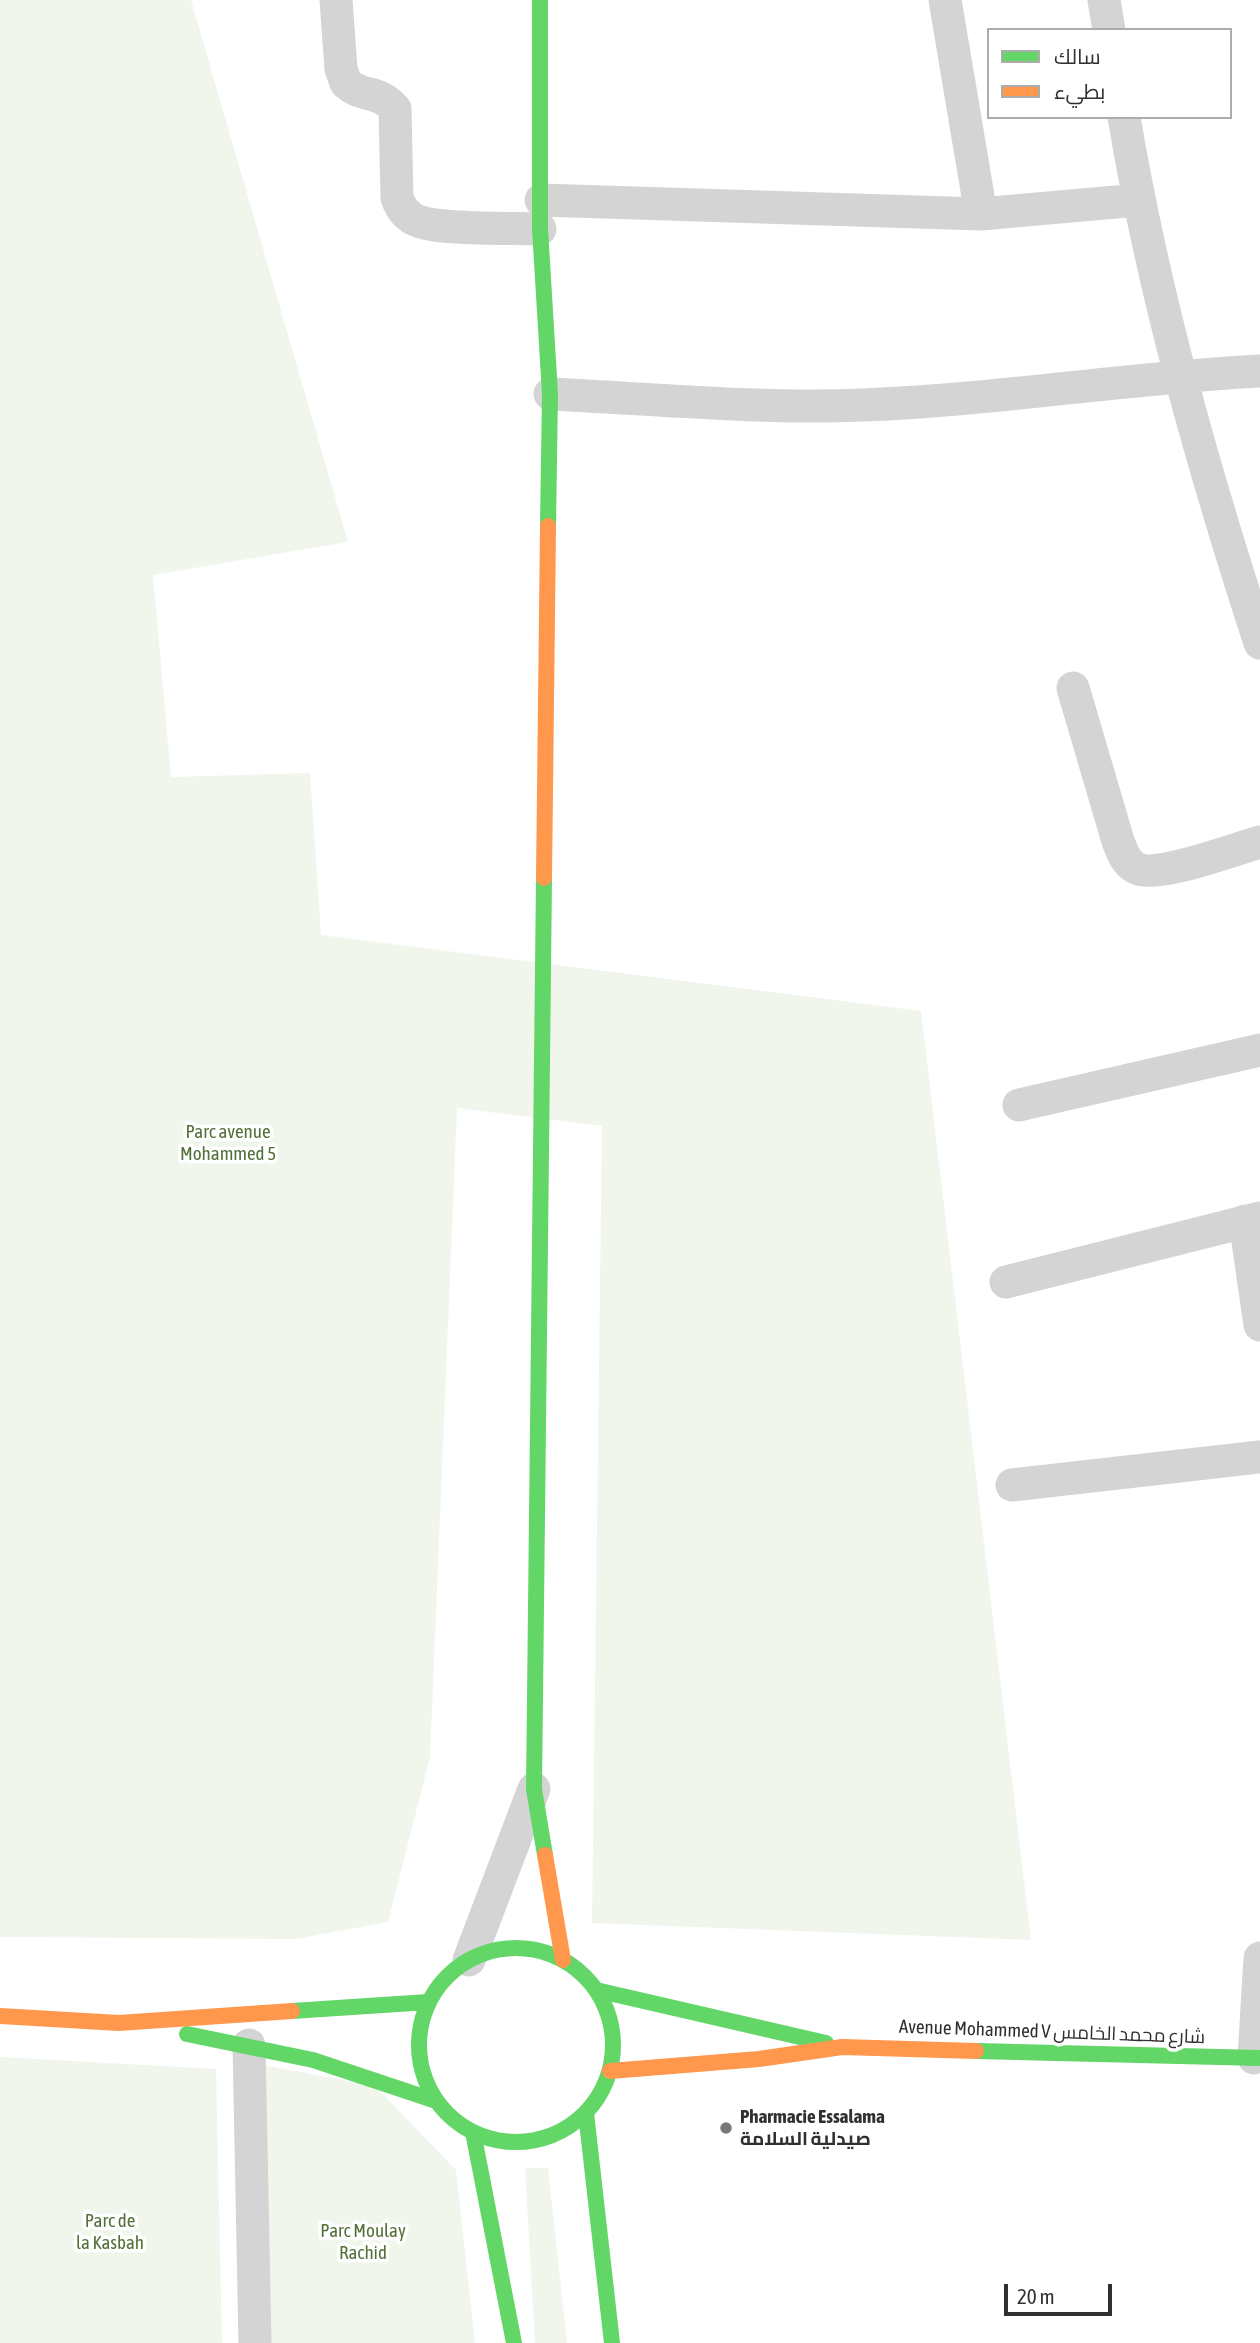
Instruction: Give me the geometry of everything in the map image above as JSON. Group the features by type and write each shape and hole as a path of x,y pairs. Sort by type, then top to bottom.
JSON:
{"main road":[{"path":"540,0 540,214 550,394 534,1789 562,1960"},
{"path":"499,1949 532,1949 562,1960 587,1978 608,2016 613,2044 610,2071 600,2094 586,2113 567,2129 533,2141 496,2140 473,2133 453,2119 436,2101 424,2079 419,2055 419,2030 429,2001 445,1978 469,1960 499,1949"},
{"path":"596,1990 742,2021 842,2047"},
{"path":"0,2016 119,2022 359,2009 429,2001"},
{"path":"119,2022 250,2045 313,2060 436,2101"},
{"path":"610,2071 759,2059 842,2047"},
{"name":"Avenue Mohammed V شارع محمد الخامس","path":"842,2047 1257,2058"},
{"path":"586,2113 612,2343"},
{"path":"473,2133 514,2343"}],"street":[{"path":"336,0 341,69 346,83 358,91 377,94 395,109 397,198 400,207 409,216 428,224 540,214 981,214 1138,200"},
{"path":"944,0 981,214"},
{"path":"1104,0 1109,28"},
{"path":"1124,119 1138,200 1179,375 1225,535 1260,643"},
{"path":"550,394 739,404 863,405 1179,375 1260,371"},
{"path":"1073,688 1118,841 1128,862 1137,869 1159,870 1260,842"},
{"path":"1019,1105 1260,1050"},
{"path":"1006,1282 1252,1219 1260,1325"},
{"path":"1012,1485 1260,1457"},
{"path":"469,1960 534,1789"},
{"path":"1257,2058 1260,1958"},
{"path":"250,2045 254,2343"}],"green space":[{"name":"Parc avenue Mohammed 5","path":"0,0 191,0 348,542 153,575 171,777 310,773 321,935 921,1011 1031,1940 592,1923 602,1126 457,1108 430,1757 388,1922 296,1939 0,1937"},
{"name":"Parc de la Kasbah","path":"0,2057 216,2069 222,2343 0,2343"},
{"name":"Parc Moulay Rachid","path":"263,2065 375,2086 456,2170 475,2343 262,2343"},
{"path":"525,2168 548,2168 567,2343 535,2343"}],"traffic: fast":[{"path":"540,0 540,229 550,394 548,526"},
{"path":"544,878 534,1789 545,1855"},
{"path":"516,1948 553,1956 570,1964 584,1977 597,1991 605,2008 613,2045 605,2082 597,2099 584,2113 570,2126 553,2134 516,2142 479,2134 462,2126 448,2113 435,2099 427,2082 419,2045 427,2008 435,1991 448,1977 462,1964 479,1956 516,1948"},
{"path":"596,1990 826,2043"},
{"path":"292,2011 428,2002"},
{"path":"187,2034 313,2060 436,2101"},
{"path":"976,2051 1260,2058"},
{"path":"586,2113 612,2343"},
{"path":"473,2132 514,2343"}],"traffic: slow":[{"path":"544,878 548,526"},
{"path":"545,1855 563,1960"},
{"path":"0,2016 119,2023 292,2011"},
{"path":"610,2071 759,2059 842,2047 976,2051"}],"place":[{"name":"Pharmacie Essalama صيدلية السلامة","path":"726,2128"}]}
